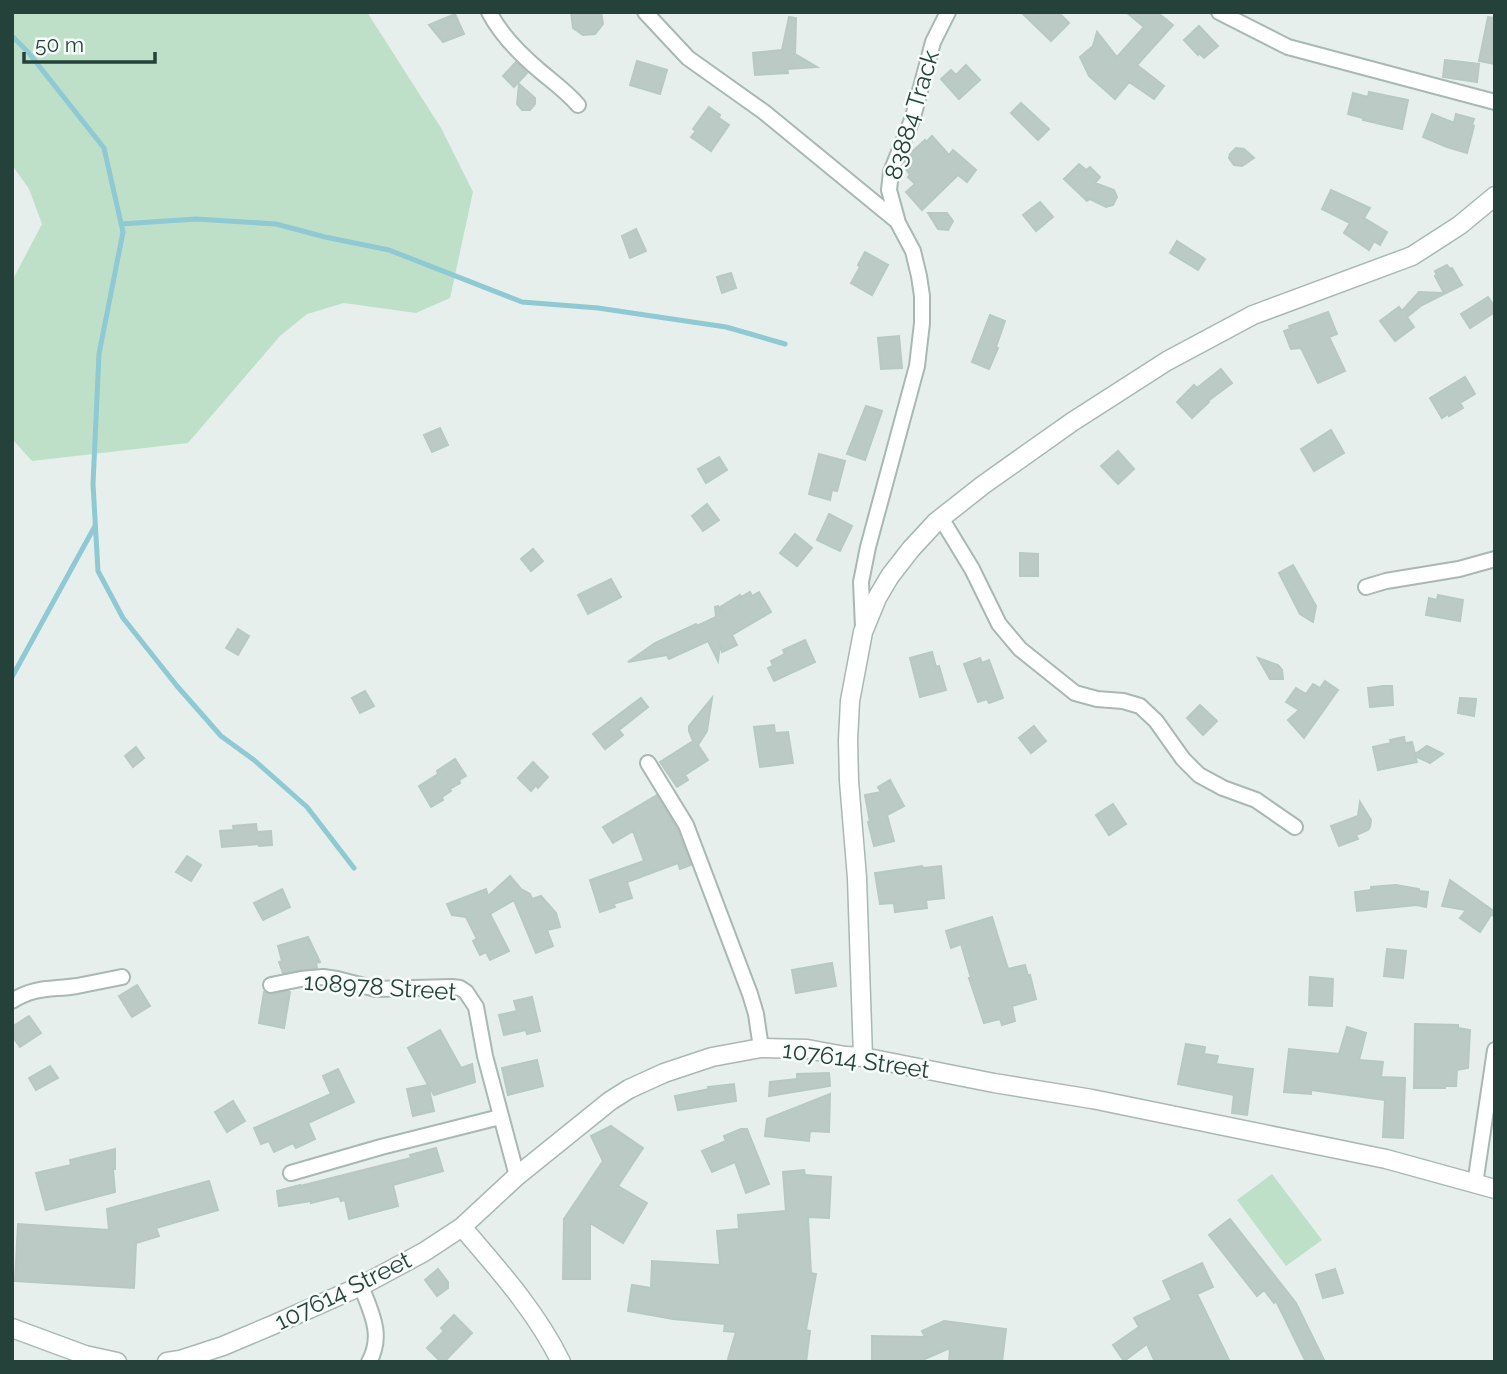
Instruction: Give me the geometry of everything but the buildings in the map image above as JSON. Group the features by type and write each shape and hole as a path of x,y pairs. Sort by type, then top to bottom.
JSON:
{"street":[{"path":"489,12 502,33 538,70 571,96 578,105"},
{"path":"645,12 688,58 764,112 897,220 913,251 922,296 917,366 867,547 861,582 863,632"},
{"name":"83884 Track","path":"897,220 889,190 891,172 916,106 933,42 948,12"},
{"path":"1219,12 1288,47 1495,102"},
{"path":"863,1057 857,878 849,781 850,701 863,632 877,598 890,576 941,518 983,485 1167,361 1253,315 1412,256 1460,225 1495,196"},
{"path":"941,518 972,569 999,624 1020,649 1075,693 1140,705 1199,775 1223,788 1256,800 1294,827"},
{"path":"1366,587 1459,569 1495,559"},
{"path":"648,763 686,825 750,994 761,1048"},
{"path":"12,1001 35,990 76,986 122,976"},
{"name":"108978 Street","path":"271,985 323,977 376,989 452,987 466,992 476,1007 485,1056 517,1176"},
{"name":"107614 Street","path":"167,1362 223,1346 361,1286 424,1252 462,1227 517,1176 610,1101 629,1089 664,1073 712,1057 761,1048 807,1049 863,1057 1092,1099 1386,1158 1495,1189"},
{"path":"1475,1184 1495,1050"},
{"path":"291,1173 500,1117"},
{"path":"462,1227 523,1300 561,1362"},
{"path":"361,1286 377,1331 375,1350 369,1362"},
{"path":"12,1328 85,1355 117,1362"}],"green space":[{"path":"12,12 367,12 441,128 473,192 450,298 416,313 344,303 307,314 280,336 188,443 32,461 12,439 12,281 42,224 29,189 12,165"},
{"path":"1272,1174 1322,1240 1286,1266 1237,1200"}],"waterway":[{"path":"12,36 28,52 104,148 123,232 99,354 93,484 98,571 123,618 177,686 221,736 254,760 307,807 354,868"},
{"path":"121,224 196,219 276,224 389,250 522,302 598,308 726,327 785,344"},
{"path":"12,677 95,526"}]}
